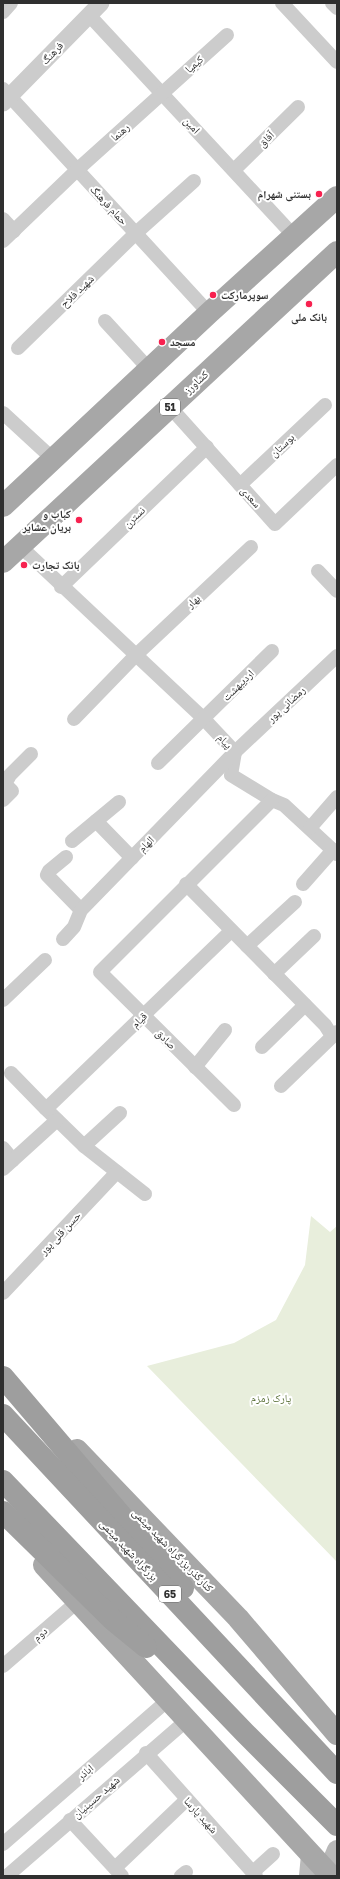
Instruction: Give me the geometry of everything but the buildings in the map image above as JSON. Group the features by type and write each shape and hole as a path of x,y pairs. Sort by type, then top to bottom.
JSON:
{"highway":[{"path":"3,1377 222,1633 273,1706"},
{"name":"بزرگراه شهید میثمی","path":"3,1415 337,1773"},
{"path":"3,1481 245,1733 337,1825"},
{"path":"3,1512 114,1620 245,1733"}],"main road":[{"path":"3,506 149,369 337,197"},
{"name":"کشاورز","path":"3,562 337,252"},
{"name":"کنارگذر بزرگراه شهید میثمی","path":"3,1372 238,1618 334,1728"},
{"path":"3,1522 187,1720 310,1865 331,1876"},
{"path":"326,1876 337,1850"}],"street":[{"path":"3,12 11,3"},
{"name":"فرهنگ","path":"5,96 101,3"},
{"path":"282,3 337,62"},
{"path":"332,3 337,8"},
{"name":"امین","path":"89,15 294,236"},
{"name":"کیمیا","path":"162,94 227,36"},
{"name":"رهنما","path":"3,241 77,170 162,94"},
{"name":"حمام فرهنگ","path":"5,96 77,170 210,313"},
{"name":"آفاق","path":"234,170 298,107"},
{"name":"شهید فلاح","path":"18,348 194,180"},
{"path":"3,219 14,231"},
{"path":"105,322 149,369"},
{"name":"بوستان","path":"240,485 325,405"},
{"name":"سعدی","path":"170,407 275,524 337,465"},
{"path":"3,413 53,459"},
{"name":"نسترن","path":"61,587 207,447"},
{"name":"پیام","path":"20,546 61,587 203,718 234,752 231,775 272,800 284,804 335,852"},
{"name":"بهار","path":"136,655 251,547"},
{"path":"318,571 337,590"},
{"name":"اردیبهشت","path":"158,763 272,651"},
{"path":"74,719 136,655"},
{"name":"رمضانی پور","path":"234,752 337,656"},
{"name":"الهام","path":"63,939 74,927 81,910 234,752"},
{"path":"3,800 12,791 5,784 6,772 31,754"},
{"path":"310,828 337,797"},
{"path":"272,800 186,884 334,1034 281,1086"},
{"path":"72,842 119,802"},
{"path":"96,821 132,858"},
{"path":"303,884 335,852"},
{"path":"66,857 49,871 47,875 81,910"},
{"name":"صادق","path":"186,884 100,972 234,1105"},
{"path":"247,946 296,902"},
{"name":"قیام","path":"46,1109 231,930"},
{"path":"274,974 314,936"},
{"path":"3,1000 45,960"},
{"path":"262,1046 305,1005"},
{"path":"195,1067 225,1030"},
{"path":"11,1073 84,1146 145,1194"},
{"path":"84,1146 120,1113"},
{"path":"3,1148 8,1164 57,1120"},
{"name":"حسن قلی پور","path":"3,1293 117,1172"},
{"name":"دوم","path":"3,1666 77,1602"},
{"name":"اباذر","path":"3,1844 168,1700"},
{"name":"شهید حسینیان","path":"7,1876 146,1753 187,1720"},
{"name":"شهید پارسا","path":"146,1753 254,1874"},
{"path":"70,1820 118,1872 182,1804"},
{"path":"254,1874 273,1854"}],"green space":[{"name":"پارک زمزم","path":"311,1216 330,1232 337,1226 337,1562 147,1366 234,1343 276,1320 305,1265"}],"place":[{"name":"بستنی شهرام","path":"319,194"},
{"name":"سوپرمارکت","path":"213,295"},
{"name":"بانک ملی","path":"309,304"},
{"name":"مسجد","path":"162,342"},
{"name":"کباب و بریان عشایر","path":"79,520"},
{"name":"بانک تجارت","path":"24,565"}]}
